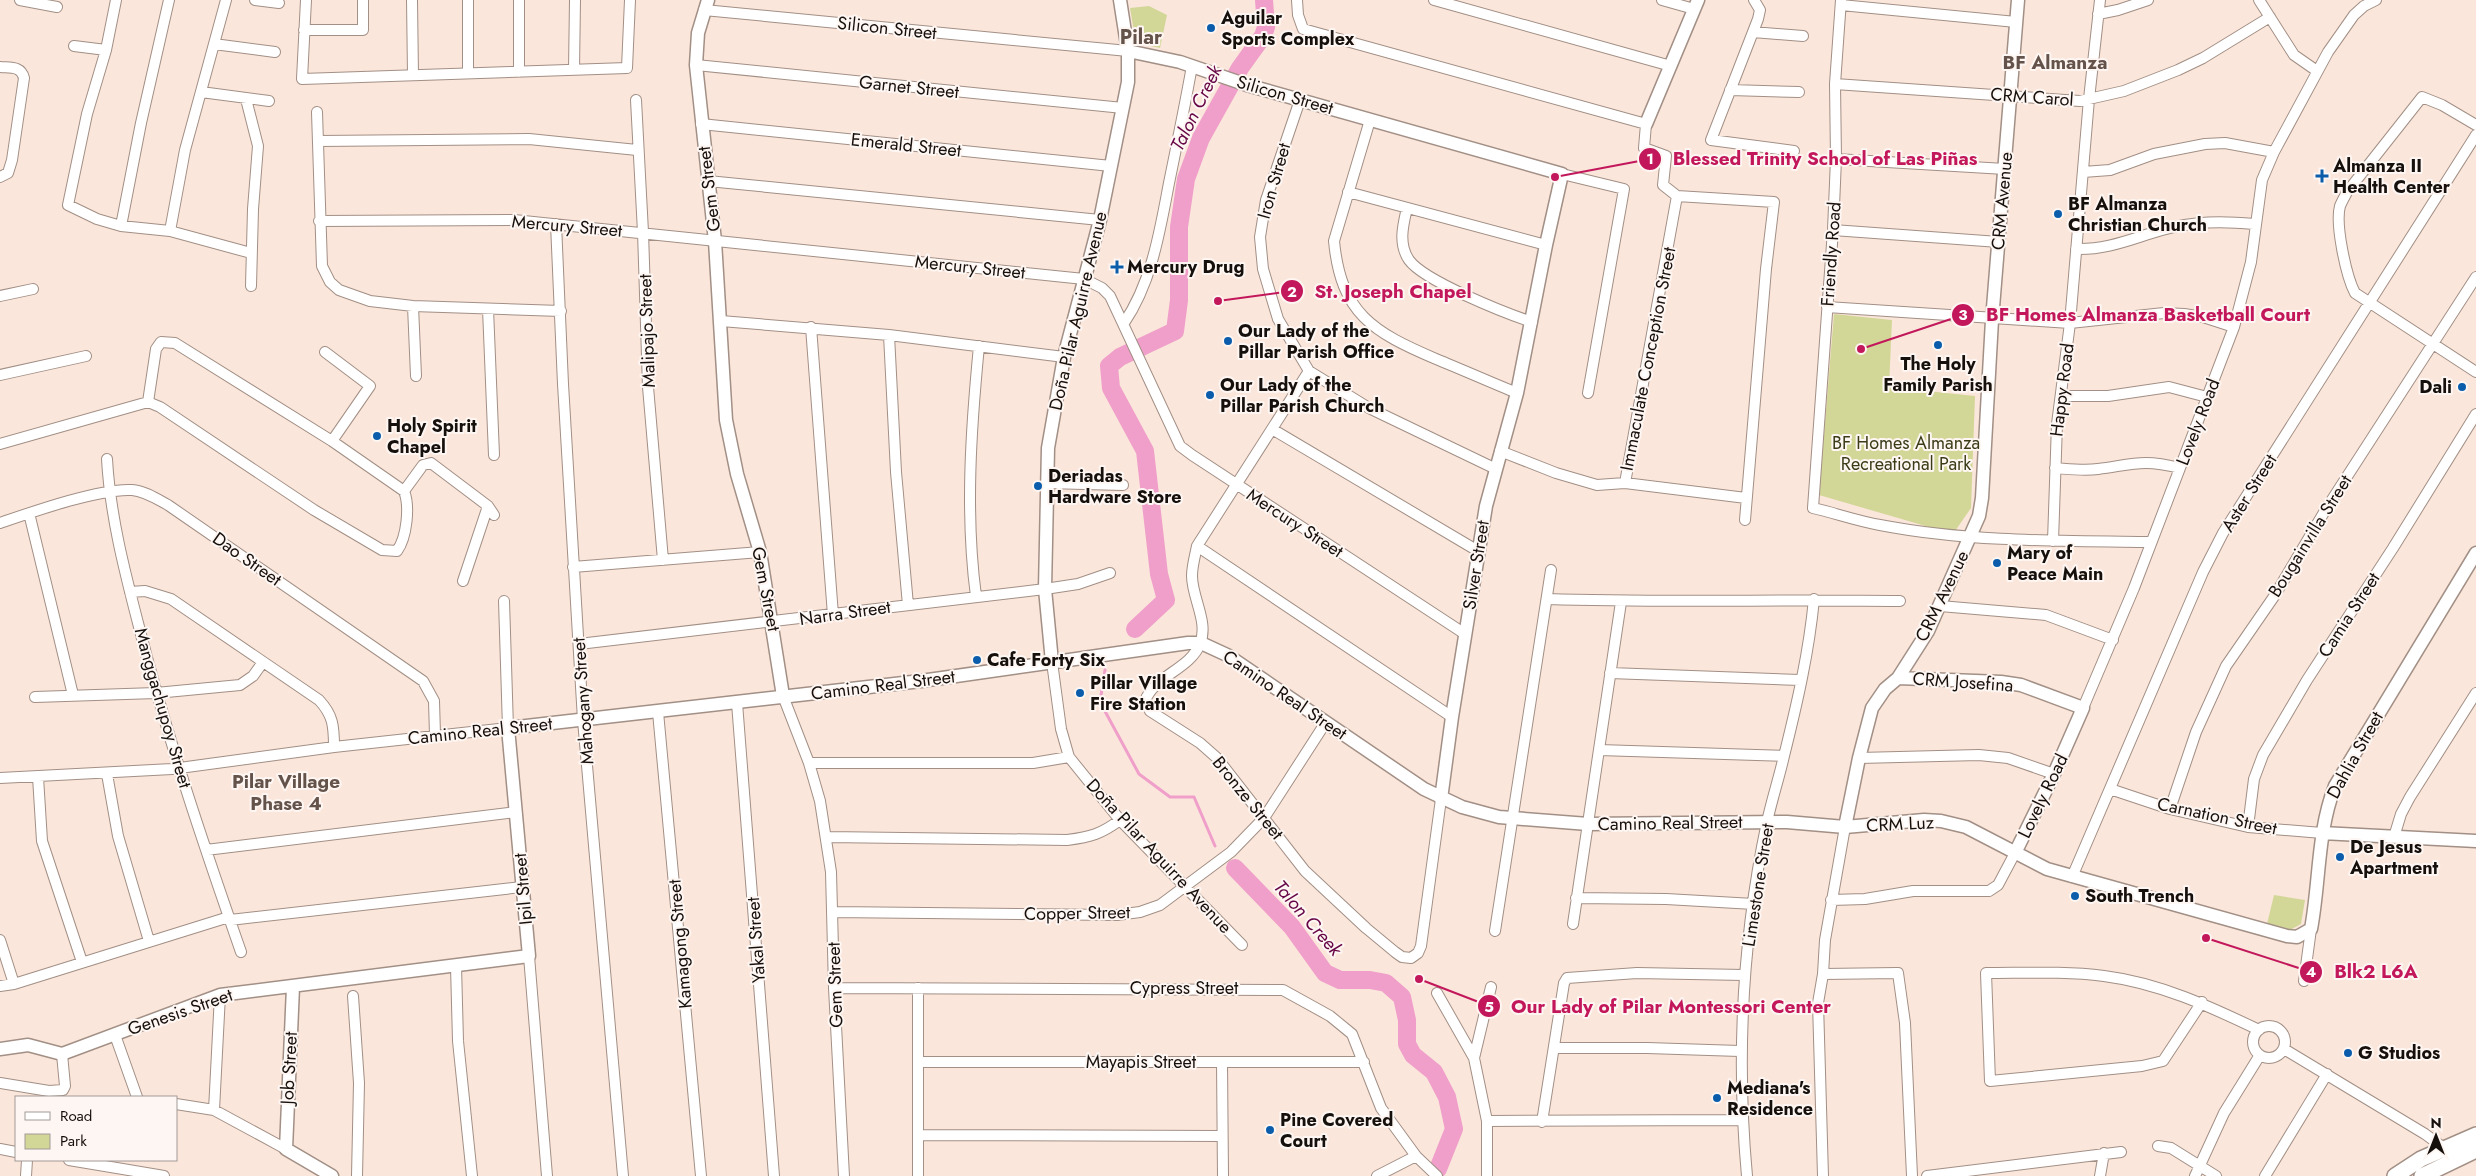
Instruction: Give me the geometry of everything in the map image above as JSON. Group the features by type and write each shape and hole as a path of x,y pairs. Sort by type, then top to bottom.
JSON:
{"main road":[{"path":"2395,1176 2421,1159 2476,1135"},
{"path":"2422,1176 2476,1150"}],"street":[{"path":"25,0 57,7"},
{"path":"116,0 106,50 87,114 68,205 97,219 121,226 170,231 251,253"},
{"path":"121,226 141,123 169,0"},
{"path":"170,231 185,150 226,0"},
{"path":"255,0 279,3"},
{"path":"306,0 302,79 627,68 630,0"},
{"path":"304,30 363,30 363,0"},
{"path":"412,0 413,76"},
{"path":"468,0 468,74"},
{"path":"519,0 519,72"},
{"path":"574,70 575,0"},
{"name":"Doña Pilar Aguirre Avenue","path":"1120,0 1128,51 1128,82 1100,220 1064,357 1052,417 1046,483 1045,589 1058,712 1069,757 1120,820 1242,945"},
{"path":"1297,0 1298,15 1303,29 1646,124"},
{"path":"1434,0 1671,66"},
{"path":"1662,0 1696,4 1646,124 1644,147 1666,156 1663,185 1677,196 1774,202 1766,269 1745,520"},
{"path":"1754,0 1760,10 1711,140 1794,151"},
{"name":"CRM Avenue","path":"1823,1176 1818,1003 1823,974 1824,940 1859,758 1872,708 1885,689 1898,678 1928,631 1979,516 1982,498 1992,320 2018,0"},
{"name":"Happy Road","path":"2053,541 2055,468 2060,396 2070,323 2089,100 2100,0"},
{"path":"2098,14 2118,10 2148,0"},
{"path":"2259,0 2294,55 2317,71"},
{"name":"Lovely Road","path":"2015,854 2054,774 2113,640 2234,328 2251,262 2254,224 2262,180 2274,152 2317,71 2363,3 2376,0"},
{"path":"1841,3 2016,22"},
{"name":"Friendly Road","path":"1841,3 1835,84 1836,159 1813,508 1878,525 1970,536"},
{"name":"Silicon Street","path":"706,5 1128,51 1158,56 1241,83 1370,120 1562,174 1624,189 1588,393"},
{"name":"Gem Street","path":"706,5 698,33 696,65 715,240 726,420 737,474 760,552 773,622 783,696 809,763 820,800 827,837 833,912 834,988 844,1176"},
{"name":"CRM Carol","path":"1835,84 2080,101 2089,100 2124,91 2178,70 2204,58 2270,17"},
{"path":"1753,32 1803,36"},
{"path":"214,44 275,52"},
{"path":"74,46 106,50"},
{"name":"Garnet Street","path":"696,65 1123,108"},
{"path":"1124,323 1136,305 1144,286 1162,220 1192,66"},
{"path":"0,67 18,68 23,72 24,78 12,160 4,175"},
{"path":"1730,90 1799,92"},
{"path":"201,92 270,101"},
{"path":"2476,125 2442,105 2422,97 2347,192 2340,206 2339,221 2350,283 2355,293 2476,372"},
{"path":"246,99 258,146 251,253 251,286"},
{"name":"Malipajo Street","path":"636,100 637,150 644,232 648,386 663,560"},
{"name":"Iron Street","path":"1300,100 1266,200 1260,237 1263,269 1275,311 1309,371 1369,408 1496,469"},
{"path":"317,112 319,221 322,266 330,282 353,296 370,301 413,306 561,311"},
{"path":"1370,120 1334,240 1336,261 1343,286 1355,308 1372,326 1392,340 1516,393"},
{"name":"Emerald Street","path":"701,124 1111,166"},
{"name":"Aster Street","path":"2072,877 2203,572 2223,533 2476,135"},
{"path":"318,141 529,139 637,150"},
{"path":"2083,172 2110,170 2161,152 2205,144 2225,143 2274,152"},
{"path":"1836,159 2005,170"},
{"name":"Silver Street","path":"1411,958 1418,953 1420,946 1452,717 1478,551 1500,451 1516,393 1532,322 1546,245 1562,174"},
{"path":"708,180 1100,220"},
{"path":"1348,192 1546,245"},
{"name":"Immaculate Conception Street","path":"1500,451 1588,483 1606,485 1624,483 1677,196"},
{"path":"1407,208 1402,235 1404,247 1409,260 1419,270 1532,322"},
{"name":"Mercury Street","path":"319,221 514,220 1084,279 1102,288 1110,296 1180,446 1465,634"},
{"path":"2076,249 2106,248 2163,230 2205,221 2254,224"},
{"name":"Mahogany Street","path":"556,224 561,311 562,384 583,720 623,1176"},
{"path":"1832,230 1999,242"},
{"name":"Bougainvilla Street","path":"2170,809 2196,732 2226,666 2275,595 2326,508 2476,277"},
{"path":"0,296 33,289"},
{"path":"413,306 416,376"},
{"path":"1827,307 1992,320 2070,323 2164,313 2203,317 2234,328"},
{"path":"488,309 494,455"},
{"path":"721,321 889,335 1064,357"},
{"path":"811,327 833,615"},
{"path":"889,335 896,472 908,604"},
{"path":"148,402 156,349 161,342 168,341 332,441 404,491"},
{"path":"976,596 970,502 974,395 979,346"},
{"path":"325,352 370,386 332,441"},
{"path":"0,375 86,356"},
{"path":"1201,643 1202,622 1192,577 1198,546 1309,371"},
{"path":"2060,396 2108,396 2169,386 2206,397"},
{"path":"0,444 148,402 160,407 314,510 382,550 397,551 401,546 407,510 404,491 423,466 431,463 488,506 494,515"},
{"name":"Camia Street","path":"2248,827 2254,780 2263,756 2302,687 2393,548 2476,414"},
{"path":"1272,429 1478,551"},
{"name":"Manggachupoy Street","path":"108,459 109,491 130,592 156,692 206,850 241,952"},
{"path":"2055,468 2098,469 2139,462 2155,462 2180,468"},
{"path":"1046,483 1123,484"},
{"path":"1624,483 1746,498"},
{"name":"Dao Street","path":"0,523 109,491 133,490 149,495 168,505 423,682 434,701 436,735"},
{"path":"463,581 488,506"},
{"path":"29,513 74,695"},
{"path":"1970,536 2053,541 2150,542"},
{"path":"1198,546 1452,717"},
{"path":"573,567 760,552"},
{"name":"Dahlia Street","path":"2304,981 2327,805 2347,763 2476,553"},
{"path":"1495,931 1551,570"},
{"name":"Narra Street","path":"579,644 1045,589 1078,584 1110,573"},
{"path":"130,592 145,591 171,599 319,700 329,710 334,722 334,747"},
{"path":"1548,599 1621,602 1814,599 1900,601"},
{"name":"Limestone Street","path":"1747,1176 1742,1120 1740,1051 1744,975 1767,822 1810,642 1814,599"},
{"name":"Ipil Street","path":"504,601 508,728 547,1176"},
{"path":"1573,924 1621,602"},
{"path":"1940,606 2046,615 2067,621 2113,640"},
{"name":"Camino Real Street","path":"0,778 107,774 180,768 436,735 658,712 921,681 1164,646 1201,643 1227,655 1441,799 1471,809 1512,818 1588,824 1808,823"},
{"name":"Bronze Street","path":"1201,643 1191,656 1148,692 1145,701 1150,711 1200,743 1218,758 1305,871 1326,892 1395,952 1402,957 1411,958"},
{"path":"35,697 156,692 240,685 253,676 263,662"},
{"path":"1610,673 1800,680"},
{"name":"CRM Josefina","path":"1898,678 2001,682 2021,685 2083,708"},
{"path":"2394,837 2401,814 2410,797 2476,693"},
{"name":"Yakal Street","path":"737,703 774,1176"},
{"name":"Kamagong Street","path":"658,712 701,1176"},
{"name":"Copper Street","path":"833,912 1117,915 1140,912 1160,905 1231,852 1264,818 1326,722"},
{"path":"1598,750 1784,756"},
{"path":"1859,758 1980,755 2008,758 2054,774"},
{"path":"809,763 1033,763 1069,757"},
{"path":"107,774 118,836 149,941"},
{"path":"38,776 42,841 82,962"},
{"name":"Carnation Street","path":"2110,789 2170,809 2248,827 2476,841"},
{"path":"206,850 516,812"},
{"path":"827,837 1067,840 1087,838 1103,833 1120,820"},
{"name":"CRM Luz","path":"1808,823 1845,827 1924,820 1966,826 2015,854 2047,869 2072,877 2287,936 2297,937 2311,929"},
{"path":"1831,900 1865,899 1913,892 1989,891 1998,885 2015,854"},
{"path":"0,986 14,984 149,941 229,919 522,887"},
{"path":"1576,898 1666,899 1754,904"},
{"path":"0,940 14,984"},
{"name":"Genesis Street","path":"62,1054 220,995 529,956"},
{"path":"456,966 458,1041 472,1176"},
{"path":"2202,1002 2163,1061 2142,1066 1990,1081 1986,972 2105,976 2172,992 2202,1002 2259,1030"},
{"path":"1542,1122 1564,983 1567,978 1637,973 1744,975"},
{"path":"1823,974 1898,973 1905,1024 1912,1176"},
{"name":"Job Street","path":"286,1149 293,987"},
{"path":"1474,1058 1491,987"},
{"name":"Cypress Street","path":"834,988 1283,990 1296,995 1344,1026 1352,1034 1381,1108 1416,1156 1437,1176"},
{"path":"918,988 918,1176"},
{"path":"1437,993 1474,1058 1486,1121 1487,1176"},
{"path":"214,1110 220,995"},
{"path":"353,996 359,1083 357,1176"},
{"path":"2268,1026 2277,1028 2284,1035 2284,1049 2274,1058 2260,1055 2253,1043 2259,1030 2268,1026"},
{"path":"115,1035 138,1096"},
{"path":"0,1049 28,1044 62,1054 66,1086 63,1090 49,1091 0,1083"},
{"path":"1554,1048 1740,1051"},
{"path":"2284,1049 2327,1074 2362,1098 2426,1134 2444,1148"},
{"path":"2197,1172 2224,1113 2260,1055"},
{"name":"Mayapis Street","path":"918,1062 1364,1062"},
{"path":"1222,1062 1223,1176"},
{"path":"2265,1176 2327,1074"},
{"path":"178,1104 214,1110 332,1176"},
{"path":"1486,1121 1742,1120"},
{"path":"918,1135 1222,1136"},
{"path":"2158,1146 2171,1148 2197,1172 2216,1176"},
{"path":"0,1149 15,1152"},
{"path":"1926,1176 2121,1152"},
{"path":"2100,1176 2104,1153"},
{"path":"1377,1176 1416,1156"},
{"path":"26,1176 27,1161"},
{"path":"72,1161 104,1171 139,1171 164,1176"},
{"path":"139,1171 142,1161"}],"green space":[{"path":"1149,6 1167,15 1160,48 1136,43 1130,8"},
{"name":"BF Homes Almanza Recreational Park","path":"1834,314 1892,320 1889,387 1975,396 1971,508 1953,534 1819,495"},
{"path":"2274,895 2305,900 2301,924 2290,930 2267,924"}],"waterway":[{"name":"Talon Creek","path":"1135,629 1166,600 1159,574 1145,451 1111,388 1109,366 1120,357 1175,331 1179,300 1179,227 1186,179 1201,138 1240,68 1263,36 1266,27 1264,0"},
{"name":"Talon Creek","path":"1105,670 1100,702 1139,774 1170,797 1194,797 1215,846"},
{"name":"Talon Creek","path":"1235,868 1292,927 1325,973 1340,980 1370,980 1386,983 1402,997 1407,1020 1407,1044 1413,1055 1434,1072 1447,1097 1454,1129 1438,1169"}],"place":[{"name":"Aguilar Sports Complex","path":"1211,28"},
{"name":"Almanza II Health Center","path":"2322,176"},
{"name":"Blessed Trinity School of Las Piñas","path":"1555,177"},
{"name":"BF Almanza Christian Church","path":"2058,214"},
{"name":"Mercury Drug","path":"1117,267"},
{"name":"St. Joseph Chapel","path":"1218,301"},
{"name":"Our Lady of the Pillar Parish Office","path":"1228,341"},
{"name":"The Holy Family Parish","path":"1938,345"},
{"name":"BF Homes Almanza Basketball Court","path":"1861,349"},
{"name":"Dali","path":"2462,387"},
{"name":"Our Lady of the Pillar Parish Church","path":"1210,395"},
{"name":"Holy Spirit Chapel","path":"377,436"},
{"name":"Deriadas Hardware Store","path":"1038,486"},
{"name":"Mary of Peace Main","path":"1997,563"},
{"name":"Cafe Forty Six","path":"977,660"},
{"name":"Pillar Village Fire Station","path":"1080,693"},
{"name":"De Jesus Apartment","path":"2340,857"},
{"name":"South Trench","path":"2075,896"},
{"name":"Blk2 L6A","path":"2206,938"},
{"name":"Our Lady of Pilar Montessori Center","path":"1419,979"},
{"name":"G Studios","path":"2348,1053"},
{"name":"Mediana's Residence","path":"1717,1098"},
{"name":"Pine Covered Court","path":"1270,1130"}],"district":[{"name":"Pilar","path":"1141,37"},
{"name":"BF Almanza","path":"2055,62"},
{"name":"Pilar Village Phase 4","path":"286,792"}]}
